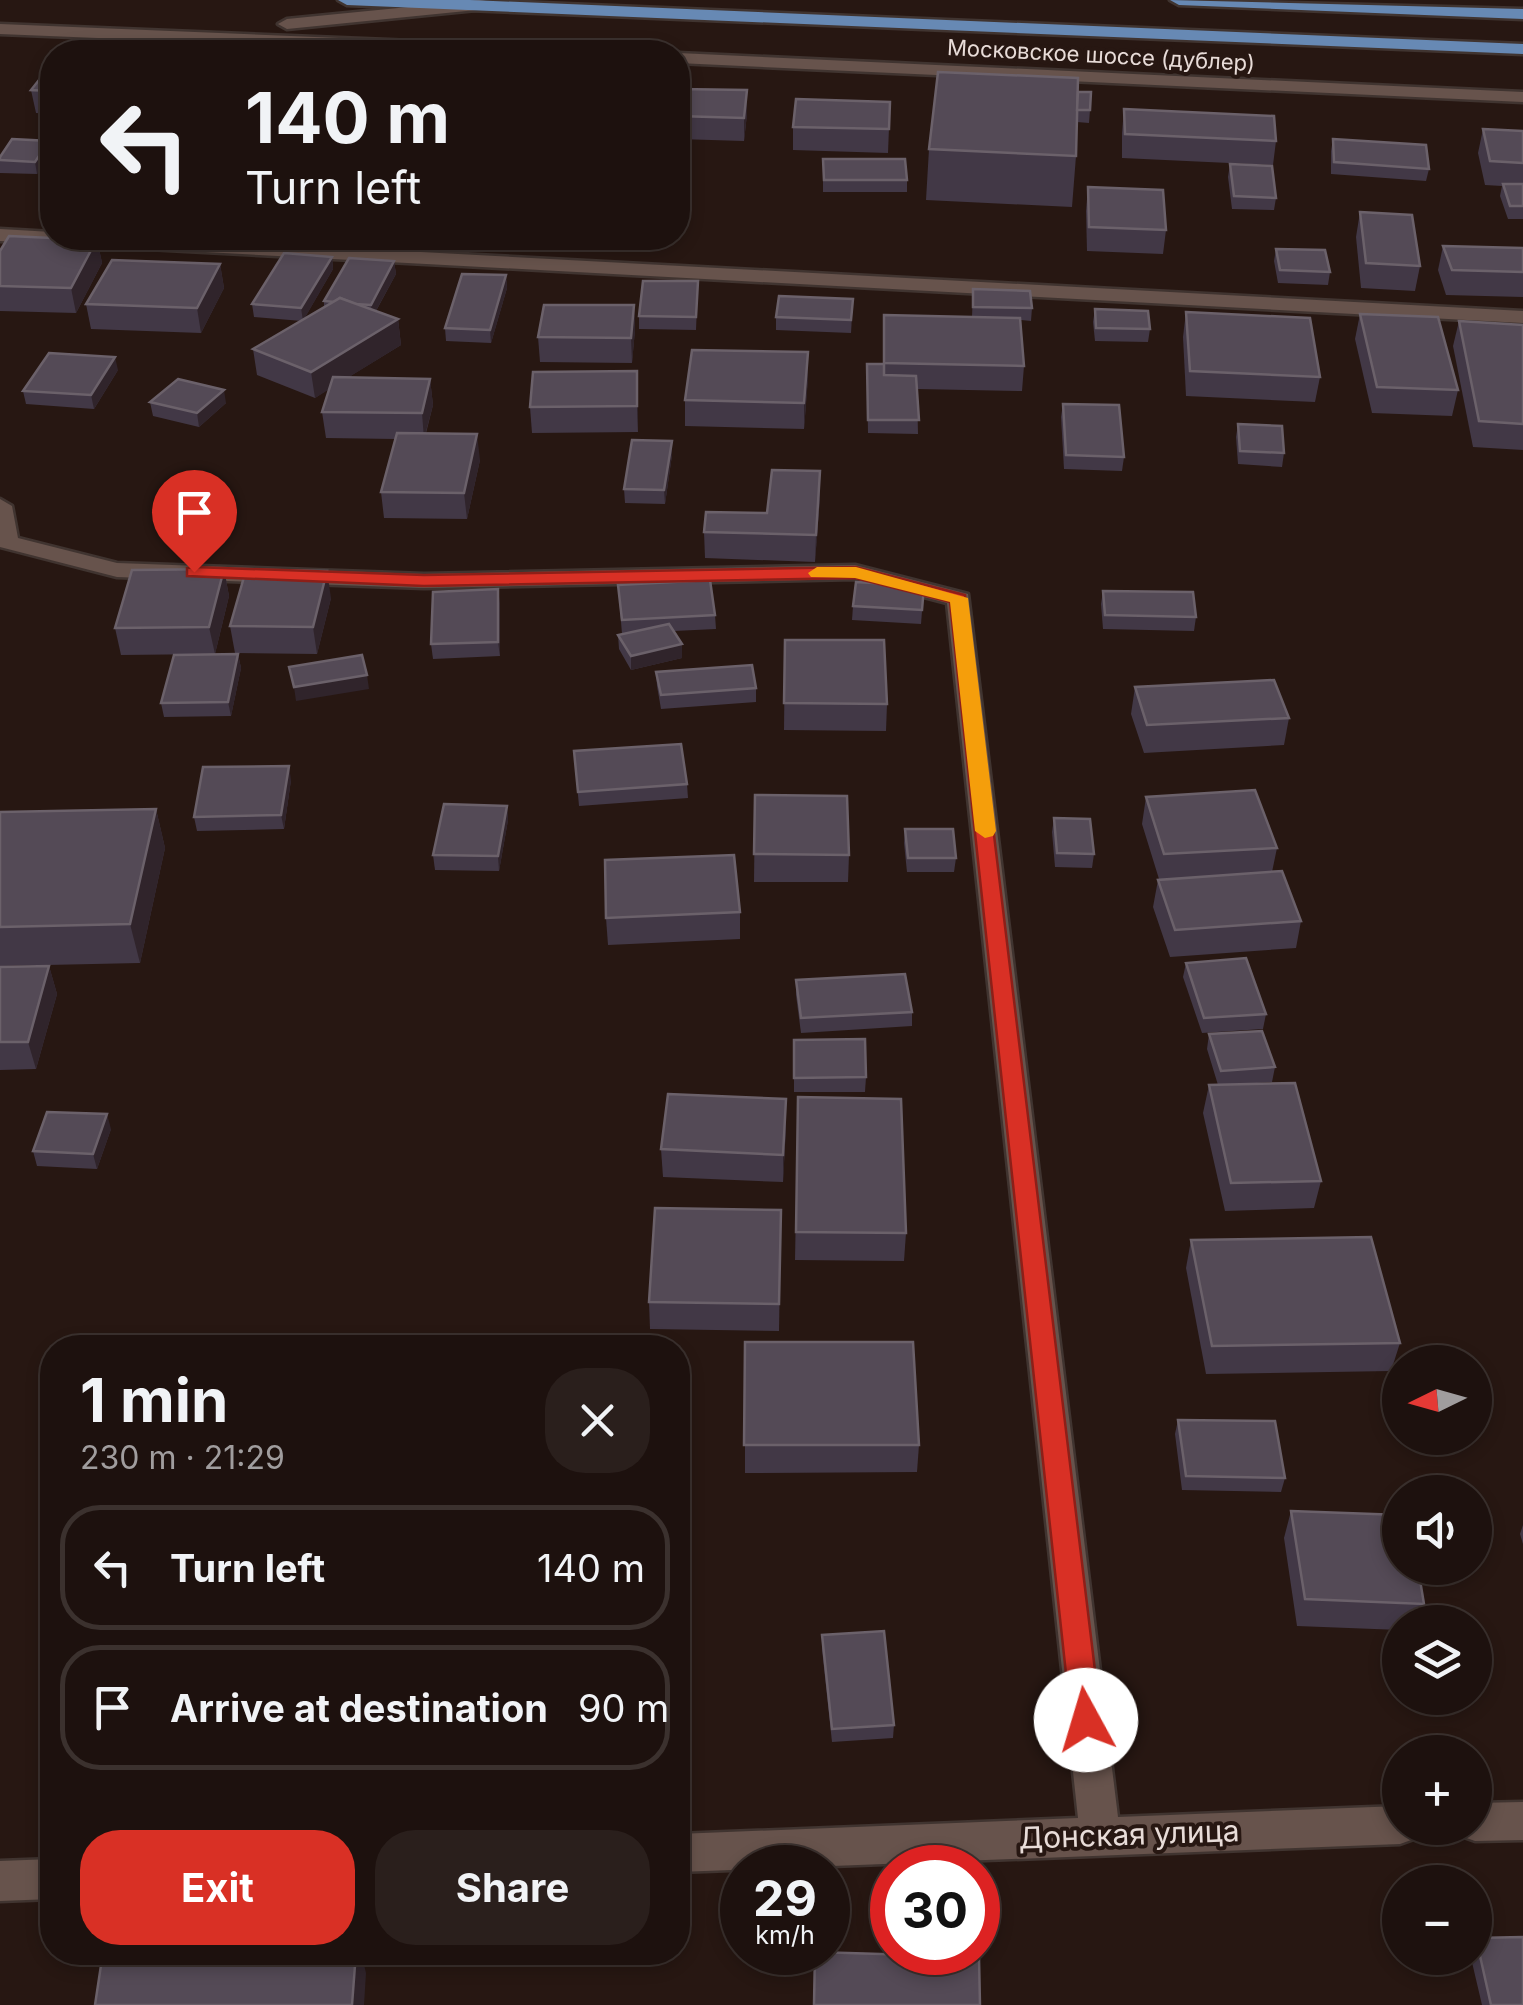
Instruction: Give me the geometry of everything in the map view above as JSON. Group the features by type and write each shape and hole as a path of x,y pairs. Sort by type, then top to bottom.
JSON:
{"main road":[{"path":"347,0 1523,49"},
{"path":"1179,0 1523,14"},
{"path":"1445,11 1474,18 1489,29 1484,37 1463,46"}],"street":[{"path":"184,34 480,6"},
{"path":"0,29 309,40"},
{"name":"Московское шоссе (дублер)","path":"690,59 1523,97"},
{"path":"0,235 40,237"},
{"path":"279,250 1523,317"},
{"path":"0,506 8,542 117,570 424,580 856,572 959,598 1100,1836"},
{"path":"1492,1822 1523,1821"},
{"name":"Донская улица","path":"690,1853 1382,1826"},
{"path":"0,1882 40,1880"}],"building":[{"path":"938,72 1078,78 1076,156 929,149"},
{"path":"690,89 747,90 744,118 690,116"},
{"path":"1078,92 1091,92 1090,110 1077,110"},
{"path":"796,99 890,102 889,129 793,127"},
{"path":"1124,109 1274,116 1276,141 1125,134"},
{"path":"1483,129 1523,131 1523,163 1490,161"},
{"path":"12,139 40,141 40,154 35,162 0,157"},
{"path":"1333,139 1426,145 1429,169 1334,162"},
{"path":"823,159 905,159 907,180 824,180"},
{"path":"1230,164 1272,166 1276,198 1234,196"},
{"path":"1503,184 1523,184 1523,206 1510,206"},
{"path":"1088,187 1163,190 1166,230 1089,227"},
{"path":"1360,212 1412,215 1420,266 1366,263"},
{"path":"9,236 40,237 40,250 91,250 71,288 0,286 0,251"},
{"path":"1443,246 1523,248 1523,272 1452,270"},
{"path":"1276,249 1325,250 1330,272 1280,270"},
{"path":"284,253 332,257 301,308 252,304"},
{"path":"349,258 394,261 371,305 340,298 324,301"},
{"path":"112,260 220,264 197,308 86,304"},
{"path":"462,274 506,275 490,330 445,328"},
{"path":"643,281 698,281 696,317 639,316"},
{"path":"973,289 1030,291 1032,308 973,307"},
{"path":"779,296 853,299 851,320 776,317"},
{"path":"340,298 398,319 311,372 253,349"},
{"path":"544,305 634,305 631,338 538,337"},
{"path":"1095,309 1148,311 1150,329 1096,328"},
{"path":"1186,312 1310,318 1320,377 1190,371"},
{"path":"1360,314 1438,317 1458,390 1377,387"},
{"path":"884,315 1020,318 1024,366 884,363"},
{"path":"1459,321 1523,325 1523,424 1479,421"},
{"path":"692,350 808,352 804,403 685,400"},
{"path":"49,353 115,357 91,395 23,391"},
{"path":"867,364 884,364 884,375 916,376 919,420 868,420"},
{"path":"637,371 637,406 530,407 533,372"},
{"path":"333,377 430,379 422,413 322,412"},
{"path":"178,379 224,390 197,413 150,402"},
{"path":"1063,404 1119,405 1124,457 1066,455"},
{"path":"1238,424 1282,426 1284,453 1240,451"},
{"path":"397,433 477,434 464,493 381,492"},
{"path":"632,440 672,441 664,490 624,489"},
{"path":"772,470 820,471 816,535 704,532 706,512 767,513"},
{"path":"224,569 209,627 115,628 132,570"},
{"path":"246,570 327,571 313,627 230,626"},
{"path":"710,580 715,615 622,620 618,585"},
{"path":"856,582 924,586 922,610 853,606"},
{"path":"498,589 498,642 431,644 433,592"},
{"path":"1103,591 1193,592 1196,617 1105,615"},
{"path":"669,624 682,644 631,656 618,635"},
{"path":"785,640 884,640 887,704 784,703"},
{"path":"238,654 228,702 161,703 174,655"},
{"path":"362,655 367,675 294,687 289,667"},
{"path":"752,665 756,688 661,695 656,672"},
{"path":"1274,680 1289,718 1147,725 1135,687"},
{"path":"681,744 687,784 578,792 574,751"},
{"path":"289,766 281,815 194,817 203,767"},
{"path":"1255,790 1277,848 1164,854 1146,797"},
{"path":"755,795 847,796 849,855 754,854"},
{"path":"444,804 507,806 498,856 433,855"},
{"path":"156,809 130,924 0,927 0,812"},
{"path":"1054,818 1090,819 1094,854 1057,853"},
{"path":"905,829 953,829 956,858 908,858"},
{"path":"734,855 740,912 606,918 605,860"},
{"path":"1282,871 1301,921 1175,930 1158,880"},
{"path":"1246,958 1266,1014 1204,1018 1186,963"},
{"path":"49,966 28,1042 0,1042 0,967"},
{"path":"905,974 912,1012 801,1018 796,980"},
{"path":"1262,1031 1275,1067 1221,1071 1209,1034"},
{"path":"865,1039 866,1077 794,1078 794,1040"},
{"path":"1295,1083 1321,1181 1231,1183 1209,1085"},
{"path":"668,1094 786,1099 783,1155 661,1149"},
{"path":"798,1097 901,1099 906,1233 796,1232"},
{"path":"47,1112 107,1114 93,1154 33,1151"},
{"path":"655,1208 781,1210 779,1304 649,1302"},
{"path":"1371,1237 1400,1343 1212,1346 1191,1240"},
{"path":"745,1342 913,1342 919,1445 744,1445"},
{"path":"1178,1420 1275,1421 1285,1478 1186,1476"},
{"path":"1291,1511 1382,1514 1382,1585 1421,1585 1424,1604 1305,1599"},
{"path":"884,1631 894,1725 832,1729 822,1635"},
{"path":"1523,1937 1523,2005 1491,2005 1484,1975 1492,1975 1492,1938"},
{"path":"850,1953 870,1954 870,1975 979,1975 980,2005 814,2005 815,1975 850,1975"},
{"path":"101,1965 355,1965 352,2005 95,2005"}],"slow traffic":[{"path":"817,573 856,572 959,598 985,831"}],"route":[{"path":"194,572 424,580 856,572 959,598 1086,1720"}]}
